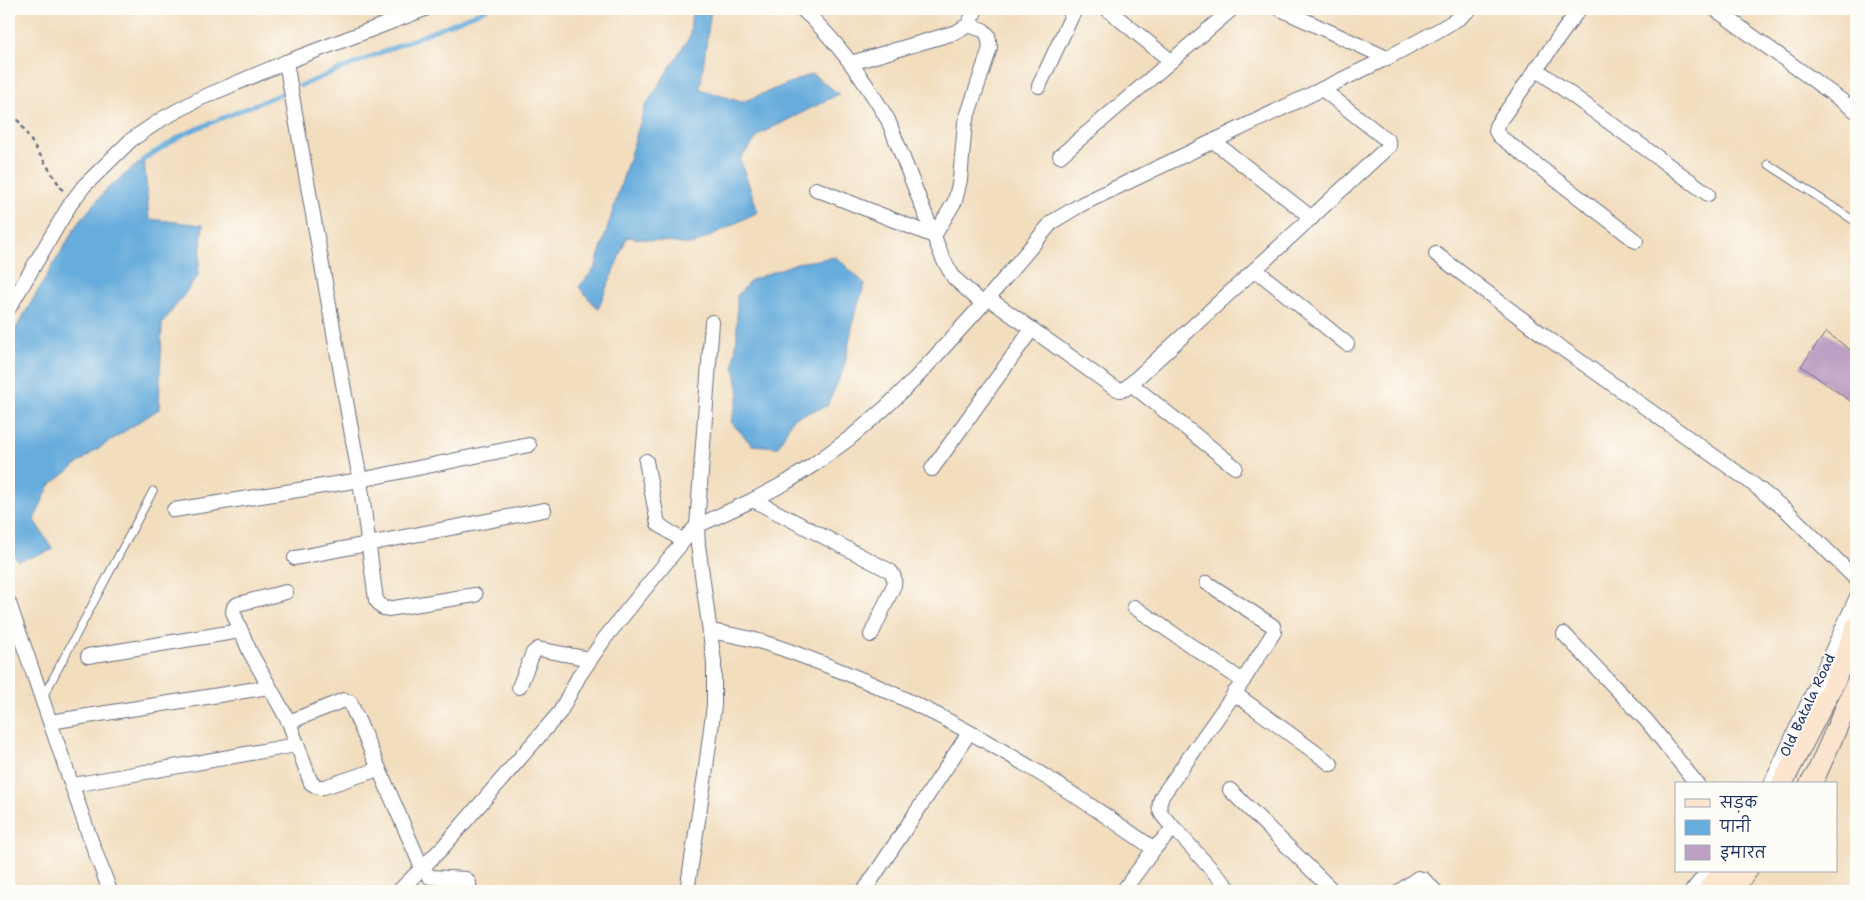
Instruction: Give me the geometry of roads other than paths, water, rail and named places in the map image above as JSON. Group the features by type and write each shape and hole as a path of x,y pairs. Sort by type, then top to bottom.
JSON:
{"main road":[{"path":"1783,782 1835,681 1856,627"},
{"path":"1811,782 1856,684"},
{"path":"1707,891 1723,872"},
{"path":"1731,891 1746,872"}],"street":[{"path":"9,308 71,203 84,186 131,140 162,119 199,99 286,62 425,9"},
{"path":"802,9 820,24 851,63 888,120 942,258 954,278 985,301 1032,329 1113,388 1120,390 1132,384 1389,146 1388,141 1322,89"},
{"path":"851,63 957,32 968,25 976,9"},
{"path":"1039,86 1075,9"},
{"path":"1107,9 1172,61"},
{"path":"1060,156 1232,9"},
{"path":"1280,9 1387,58"},
{"path":"399,891 443,848 560,712 590,659 683,540 697,526 753,500 825,458 878,414 914,381 985,301 1042,232 1059,217 1082,204 1387,58 1439,30 1470,9"},
{"path":"1579,9 1496,126 1496,131 1499,136 1636,242"},
{"path":"1715,9 1856,111"},
{"path":"934,236 955,201 960,180 965,123 990,48 988,35 983,30 968,25"},
{"path":"286,62 360,480 376,600 383,608 388,610 475,595"},
{"path":"1536,69 1708,194"},
{"path":"1213,141 1312,218"},
{"path":"816,189 934,236"},
{"path":"1436,254 1546,336 1757,487 1787,511 1856,579"},
{"path":"1256,270 1347,344"},
{"path":"687,891 714,705 714,662 697,526 712,322"},
{"path":"932,469 1032,329"},
{"path":"1132,384 1235,467"},
{"path":"174,510 360,480 529,445"},
{"path":"646,461 658,524 683,540"},
{"path":"753,500 893,574 894,585 871,634"},
{"path":"295,558 544,510"},
{"path":"1207,582 1274,628 1274,632 1243,681 1158,803 1160,812 1231,891"},
{"path":"286,592 238,604 234,607 234,612 240,631 289,722 311,783 318,787 324,787 378,769"},
{"name":"Old Batala Road","path":"1772,782 1856,599"},
{"path":"9,603 110,891"},
{"path":"1134,607 1243,681"},
{"path":"88,656 240,631"},
{"path":"710,631 785,649 869,683 924,708 1016,758 1154,849"},
{"path":"1564,634 1648,721 1695,782"},
{"path":"519,687 533,654 538,649 590,659"},
{"path":"50,722 269,687"},
{"path":"1234,693 1331,764"},
{"path":"289,722 348,700 422,868 430,877 466,879 469,884 469,891"},
{"path":"864,891 969,733"},
{"path":"73,785 296,745"},
{"path":"1230,790 1333,891"},
{"path":"1123,891 1154,849 1174,828"},
{"path":"1692,891 1707,872"},
{"path":"1400,891 1418,878 1435,891"}],"lane":[{"path":"1768,164 1856,222"},
{"path":"42,699 153,491"}],"water":[{"path":"692,9 711,9 700,89 742,102 812,74 839,94 760,134 740,159 758,212 692,245 627,237 598,309 579,287 595,268 645,107 690,36"},
{"path":"144,159 149,219 203,225 198,276 162,324 159,409 93,452 49,486 34,520 53,550 18,561 9,547 9,340 78,223 107,189"},
{"path":"836,257 865,284 855,313 844,368 827,406 793,418 778,447 752,445 731,422 739,394 734,363 737,337 737,296 751,280 797,263"}],"waterway":[{"path":"300,86 487,9"},
{"path":"142,163 144,159 184,134 283,93"}]}
